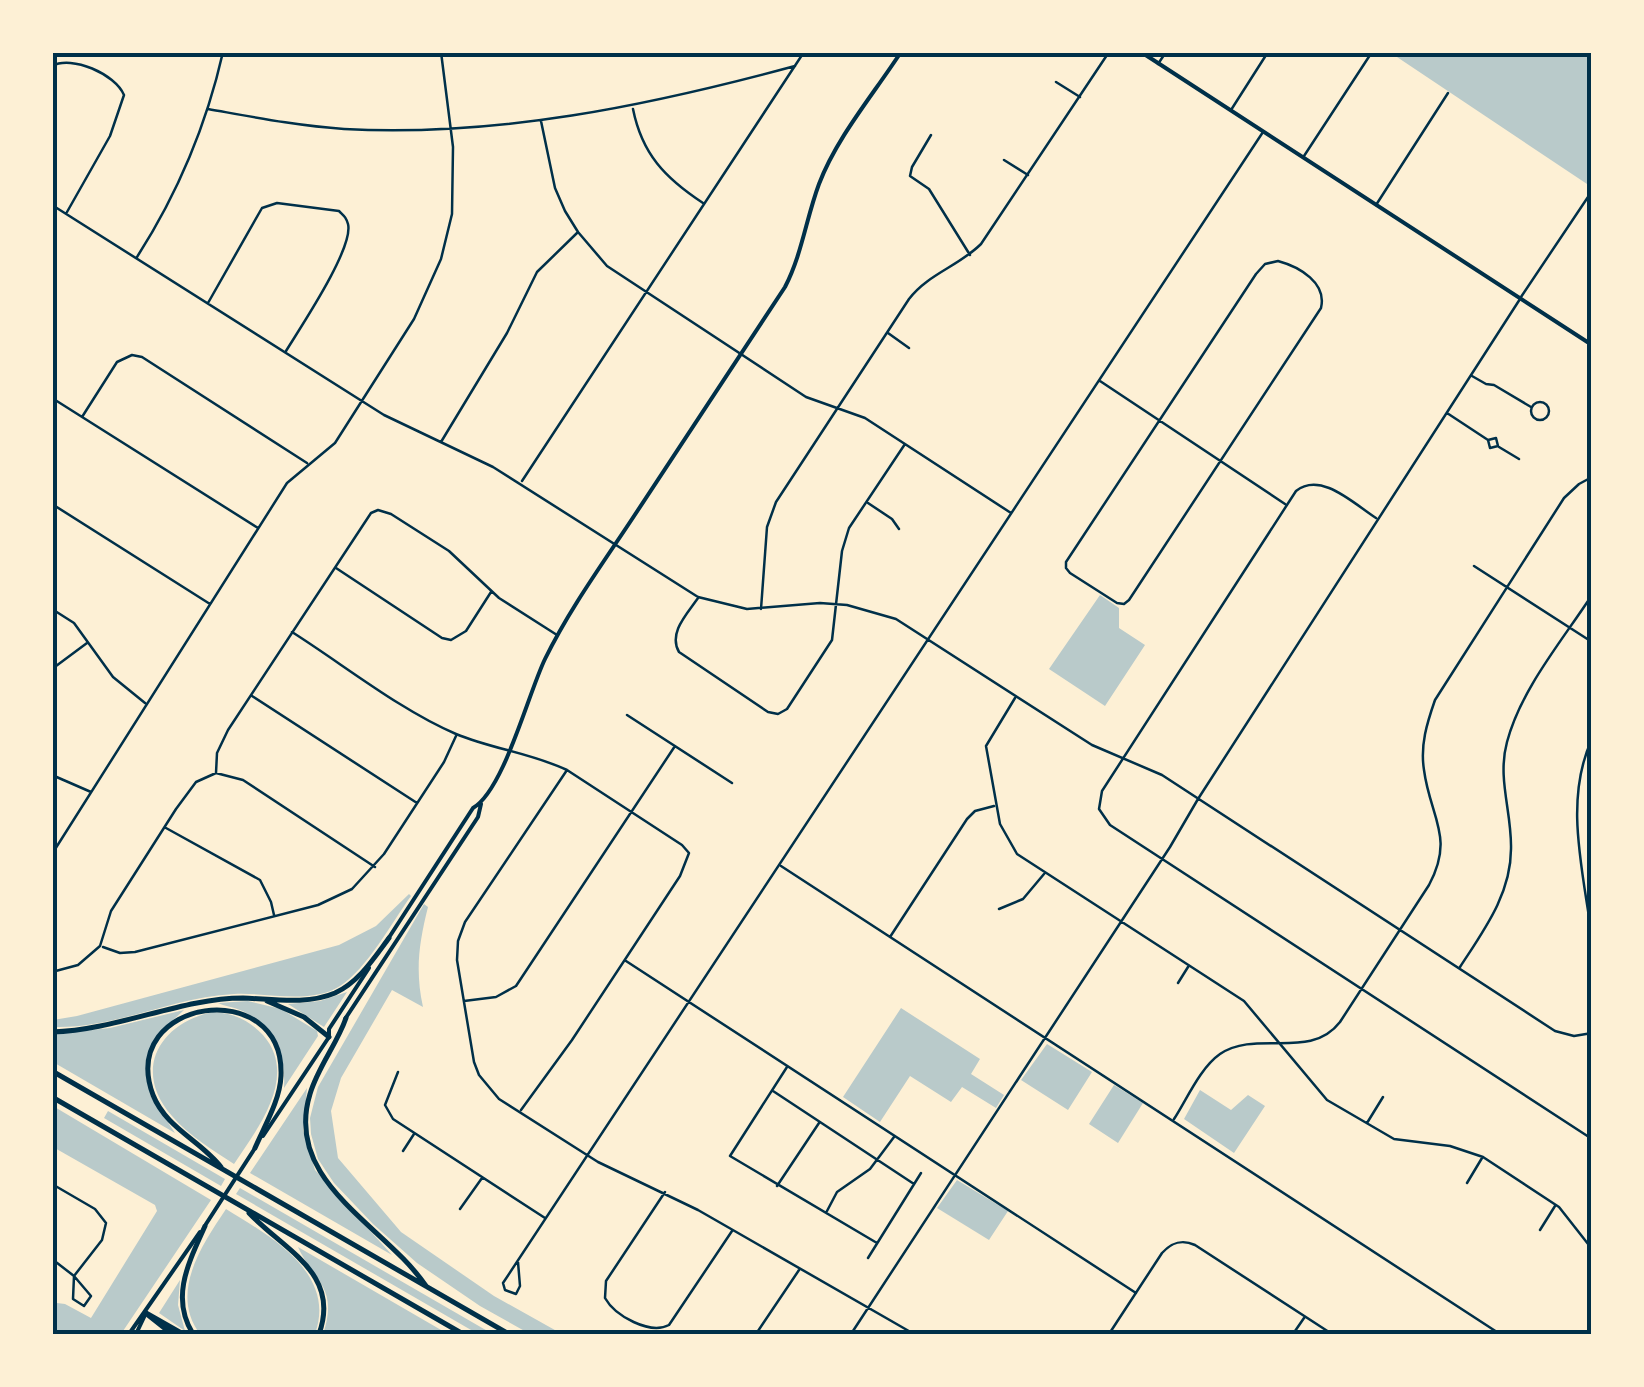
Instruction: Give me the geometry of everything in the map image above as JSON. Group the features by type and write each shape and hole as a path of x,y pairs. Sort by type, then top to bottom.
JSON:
{"highway":[{"path":"52,1032 98,1029 222,999 313,999 338,992 358,977 389,938"},
{"path":"263,999 295,1012 329,1036"},
{"path":"223,1170 212,1155 167,1117 152,1093 150,1067 154,1048 169,1026 183,1016 211,1008 233,1011 253,1021 273,1042 280,1060 280,1084 256,1148"},
{"path":"346,1018 310,1091 305,1130 308,1146 322,1176 356,1214 413,1266 428,1288"},
{"path":"52,1071 509,1334"},
{"path":"52,1097 463,1334"},
{"path":"243,1207 314,1275 324,1308 319,1334"},
{"path":"193,1334 185,1320 182,1295 189,1262 205,1226"},
{"path":"146,1313 172,1334"},
{"path":"146,1313 184,1334"}],"main road":[{"path":"329,1036 346,1018 478,817 557,635 795,268 827,166 901,52"},
{"path":"1141,52 1592,345"},
{"path":"128,1334 205,1226 474,808 481,804"},
{"path":"136,1334 146,1313"}],"street":[{"path":"137,258 177,190 208,109 223,52"},
{"path":"52,854 287,484 335,442 414,319 441,259 452,214 451,128 441,52"},
{"path":"520,484 804,52"},
{"path":"761,610 772,510 886,332 923,282 970,255 990,233 1109,52"},
{"path":"1158,64 1166,52"},
{"path":"1230,111 1268,52"},
{"path":"1303,158 1372,52"},
{"path":"52,66 64,61 92,71 120,86 124,95 102,152 66,214"},
{"path":"208,109 342,129 451,128 540,121 632,107 795,66"},
{"path":"1056,82 1080,98"},
{"path":"1376,204 1448,93"},
{"path":"632,107 652,161 704,204"},
{"path":"540,121 555,188 578,232 607,266 806,397 865,418 1011,513"},
{"path":"518,1262 520,1286 516,1294 505,1290 504,1283 1263,132"},
{"path":"932,135 910,176 929,189 970,255"},
{"path":"1004,160 1028,175"},
{"path":"851,1334 1162,860 1198,798 1592,190"},
{"path":"208,303 262,208 277,204 330,209 345,217 348,233 334,268 285,352"},
{"path":"52,205 387,416 469,454 698,597 732,608 761,610 838,604 884,614 1092,745 1151,768 1555,1031 1574,1036 1592,1033"},
{"path":"441,442 507,333 536,272 578,232"},
{"path":"1278,261 1319,286 1321,308 1124,604 1093,588 1065,566 1159,420 1260,269 1278,261"},
{"path":"886,332 909,348"},
{"path":"130,347 132,355"},
{"path":"82,417 117,362 132,355 142,357 310,464"},
{"path":"1471,376 1494,384 1530,407"},
{"path":"1099,380 1287,505"},
{"path":"52,398 258,528"},
{"path":"1447,413 1488,440 1490,448 1498,446 1519,460"},
{"path":"698,597 676,634 674,643 679,652 768,712 778,714 791,705 835,631 844,543 904,444"},
{"path":"1173,1120 1219,1055 1235,1048 1312,1042 1330,1033 1361,990 1434,876 1441,829 1424,773 1423,747 1442,687 1564,498 1578,484 1592,478"},
{"path":"1378,520 1320,484 1301,487 1123,758 1098,800 1103,818 1592,1139"},
{"path":"866,502 892,519 899,529"},
{"path":"52,504 210,604"},
{"path":"216,773 220,746 251,695 366,518 378,510 391,514 462,560 491,592 557,635"},
{"path":"1474,566 1592,642"},
{"path":"334,567 450,640 466,632 491,592"},
{"path":"1459,968 1502,898 1508,874 1512,848 1503,790 1507,742 1526,696 1592,595"},
{"path":"52,608 74,623 114,678 146,704"},
{"path":"292,632 457,734 566,770 682,845 688,853 686,866 520,1112"},
{"path":"52,669 88,642"},
{"path":"251,695 417,803"},
{"path":"1016,696 986,746 996,806 1010,845 1045,873 1244,1002 1317,1091 1394,1139 1463,1148 1483,1157 1570,1216 1592,1248"},
{"path":"628,715 732,783"},
{"path":"100,946 120,953 135,952 337,898 376,867 444,762 457,734"},
{"path":"1592,739 1578,784 1577,818 1592,938"},
{"path":"464,1001 496,997 516,986 675,746"},
{"path":"566,770 465,922 458,941 457,960 479,1076 499,1099 588,1155 664,1192 914,1334"},
{"path":"52,972 78,965 100,946 111,911 164,828 191,788 216,773 243,780 376,867"},
{"path":"52,775 91,792"},
{"path":"890,938 967,819 975,812 996,806"},
{"path":"164,828 260,880 272,902 274,916"},
{"path":"780,865 1500,1334"},
{"path":"999,908 1023,899 1045,873"},
{"path":"625,960 1136,1293"},
{"path":"1178,983 1190,964"},
{"path":"788,1066 730,1156 877,1243"},
{"path":"398,1072 385,1104 393,1119 546,1219"},
{"path":"772,1090 914,1184"},
{"path":"1366,1124 1383,1098"},
{"path":"778,1186 820,1122"},
{"path":"403,1151 414,1133"},
{"path":"826,1213 837,1192 878,1160 895,1136"},
{"path":"1467,1183 1483,1157"},
{"path":"868,1258 921,1173"},
{"path":"460,1209 482,1177"},
{"path":"52,1184 95,1209 106,1222 102,1240 74,1276 73,1299 79,1306 88,1304 89,1292 74,1276 54,1260 52,1268"},
{"path":"664,1192 609,1276 606,1298 618,1313 661,1329 673,1320 733,1230"},
{"path":"1540,1230 1556,1205"},
{"path":"1110,1334 1162,1253 1175,1243 1184,1242 1332,1334"},
{"path":"756,1334 800,1268"},
{"path":"1293,1334 1305,1317"}],"shaded area":[{"path":"1391,53 1591,53 1590,186"},
{"path":"1100,595 1119,608 1119,628 1145,645 1105,706 1049,669"},
{"path":"409,894 369,957 350,978 328,992 302,996 211,996 99,1023 53,1027 53,1020 339,945 376,926"},
{"path":"424,904 428,907 419,969 423,1007 392,990 341,1078 331,1111 338,1158 401,1232 494,1296 562,1334 530,1334 417,1263 373,1224 334,1183 318,1159 310,1118 318,1087"},
{"path":"347,992 324,1027 288,1004 320,1001"},
{"path":"248,1001 281,1009 317,1031 318,1036 284,1088 283,1063 269,1032 252,1016 218,1003"},
{"path":"901,1008 980,1059 971,1074 1004,1095 996,1108 962,1087 951,1102 910,1076 880,1122 843,1097"},
{"path":"184,1010 159,1033 147,1063 150,1095 175,1133 53,1062 53,1034 110,1028"},
{"path":"213,1012 240,1018 258,1030 273,1051 277,1067 271,1101 234,1164 172,1116 154,1082 157,1051 166,1038 194,1018"},
{"path":"1047,1044 1092,1072 1068,1110 1021,1080"},
{"path":"1114,1085 1143,1103 1118,1143 1089,1124"},
{"path":"307,1088 303,1130 315,1170 392,1255 250,1173"},
{"path":"1200,1090 1231,1110 1248,1095 1265,1106 1234,1153 1184,1119"},
{"path":"53,1106 211,1200 121,1334 53,1334 53,1311 57,1303 65,1304 91,1318 157,1211 155,1205 53,1147"},
{"path":"108,1111 225,1179 221,1186 104,1118"},
{"path":"957,1180 1008,1211 989,1240 937,1208"},
{"path":"240,1188 493,1334 478,1334 236,1194"},
{"path":"226,1209 279,1244 308,1275 317,1293 315,1334 200,1334 191,1318 188,1286 199,1254"},
{"path":"298,1247 448,1334 323,1334 326,1294"},
{"path":"180,1280 178,1305 185,1331 159,1313"}]}
